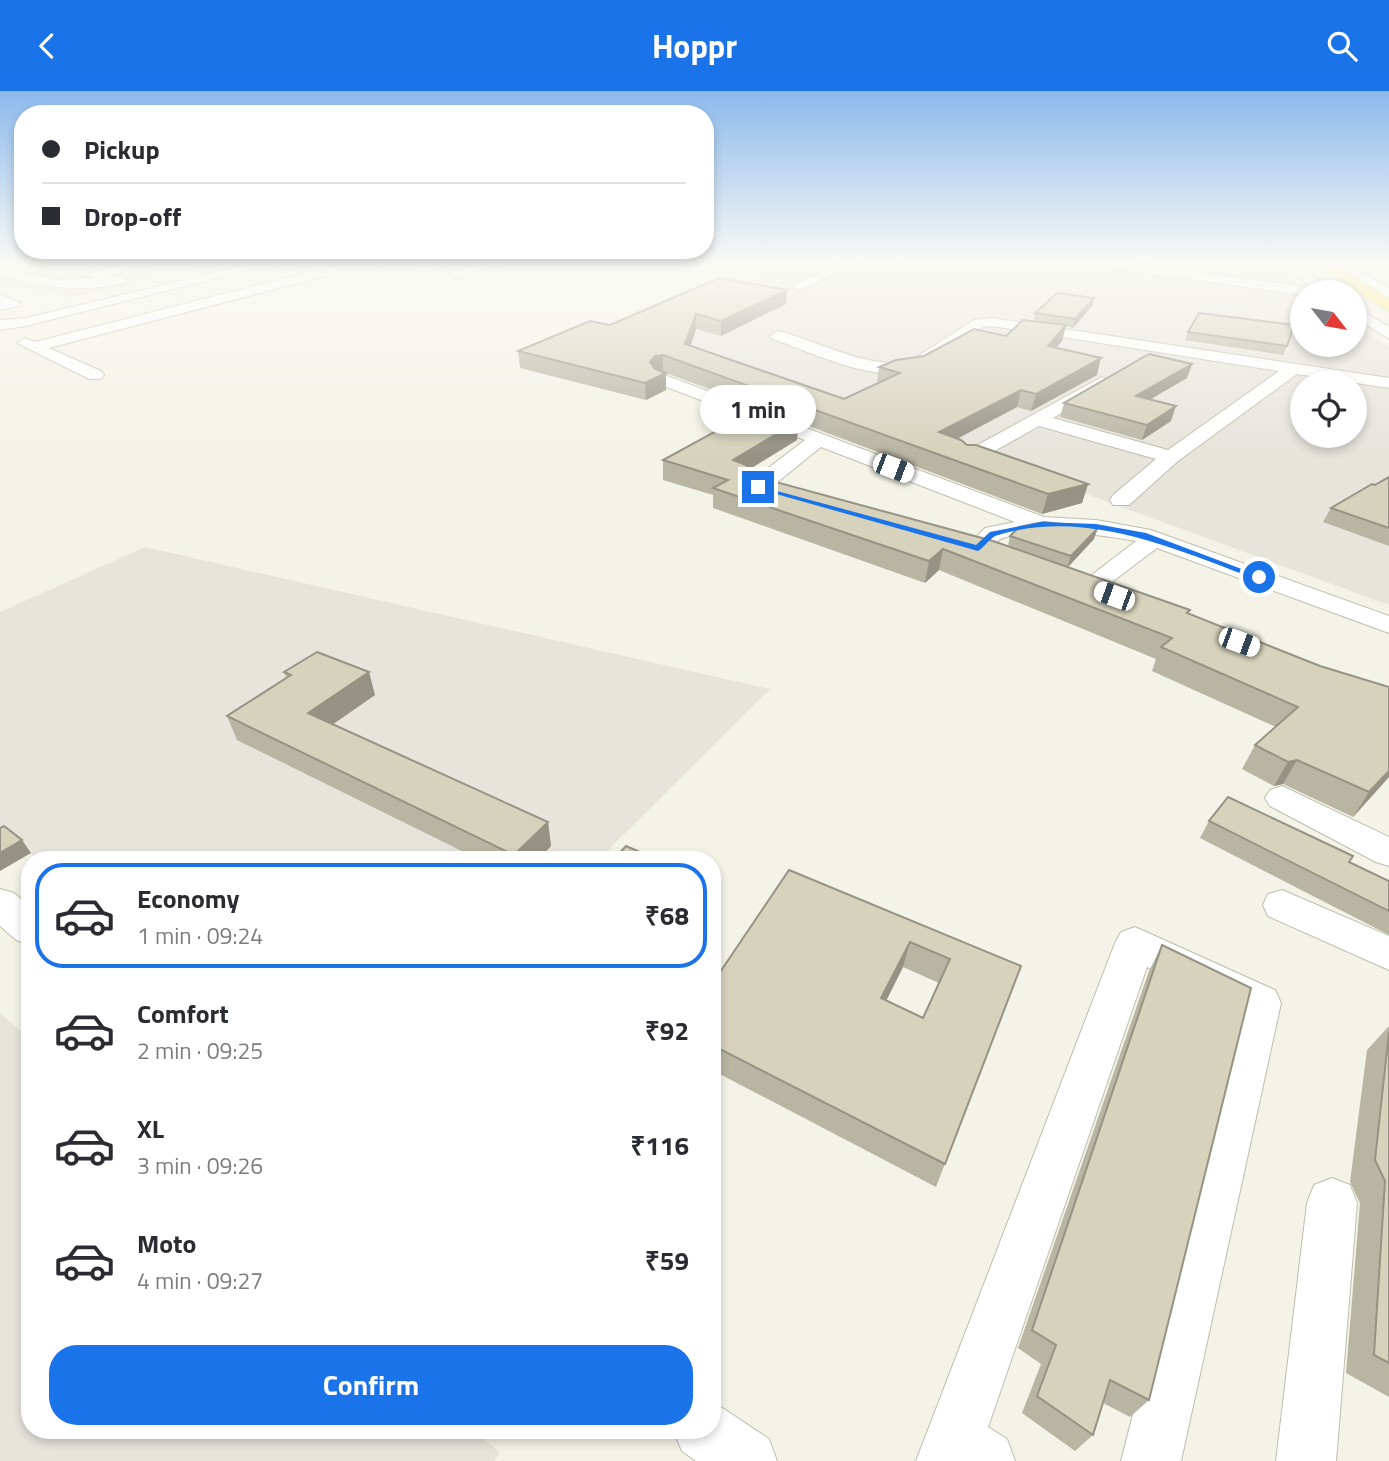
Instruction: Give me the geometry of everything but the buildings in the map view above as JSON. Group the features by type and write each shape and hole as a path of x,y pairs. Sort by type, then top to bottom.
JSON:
{"street":[{"path":"2,326 4,334 95,375"},
{"path":"34,347 116,326"},
{"path":"778,336 883,368 902,369 914,366 975,326"},
{"path":"1017,326 1389,383"},
{"path":"1045,349 1063,333"},
{"path":"1140,360 1162,348"},
{"path":"1122,500 1171,457 1294,368"},
{"path":"970,457 1118,373"},
{"path":"662,379 1041,524"},
{"path":"1037,419 1171,457"},
{"path":"809,501 758,487 819,439"},
{"path":"978,548 993,533 1041,524 1096,527 1154,539 1389,625"},
{"path":"1142,606 1077,583 1154,539"},
{"path":"952,541 1002,557"},
{"path":"1282,798 1389,853"},
{"path":"0,904 21,922"},
{"path":"1282,905 1389,954"},
{"path":"962,1454 1135,943 1259,1003 1152,1461"},
{"path":"1306,1461 1332,1203"},
{"path":"716,1439 747,1461"}],"shaded area":[{"path":"643,326 1290,326 1290,357 1367,357 1367,331 1389,347 1389,605 636,329"},
{"path":"145,547 770,689 607,851 26,851 0,836 0,612"},
{"path":"0,1013 21,1031 21,1439 484,1439 500,1453 494,1461 0,1461"}],"route":[{"path":"758,487 978,548 993,533 1041,524 1096,527 1143,535 1259,577"}]}
